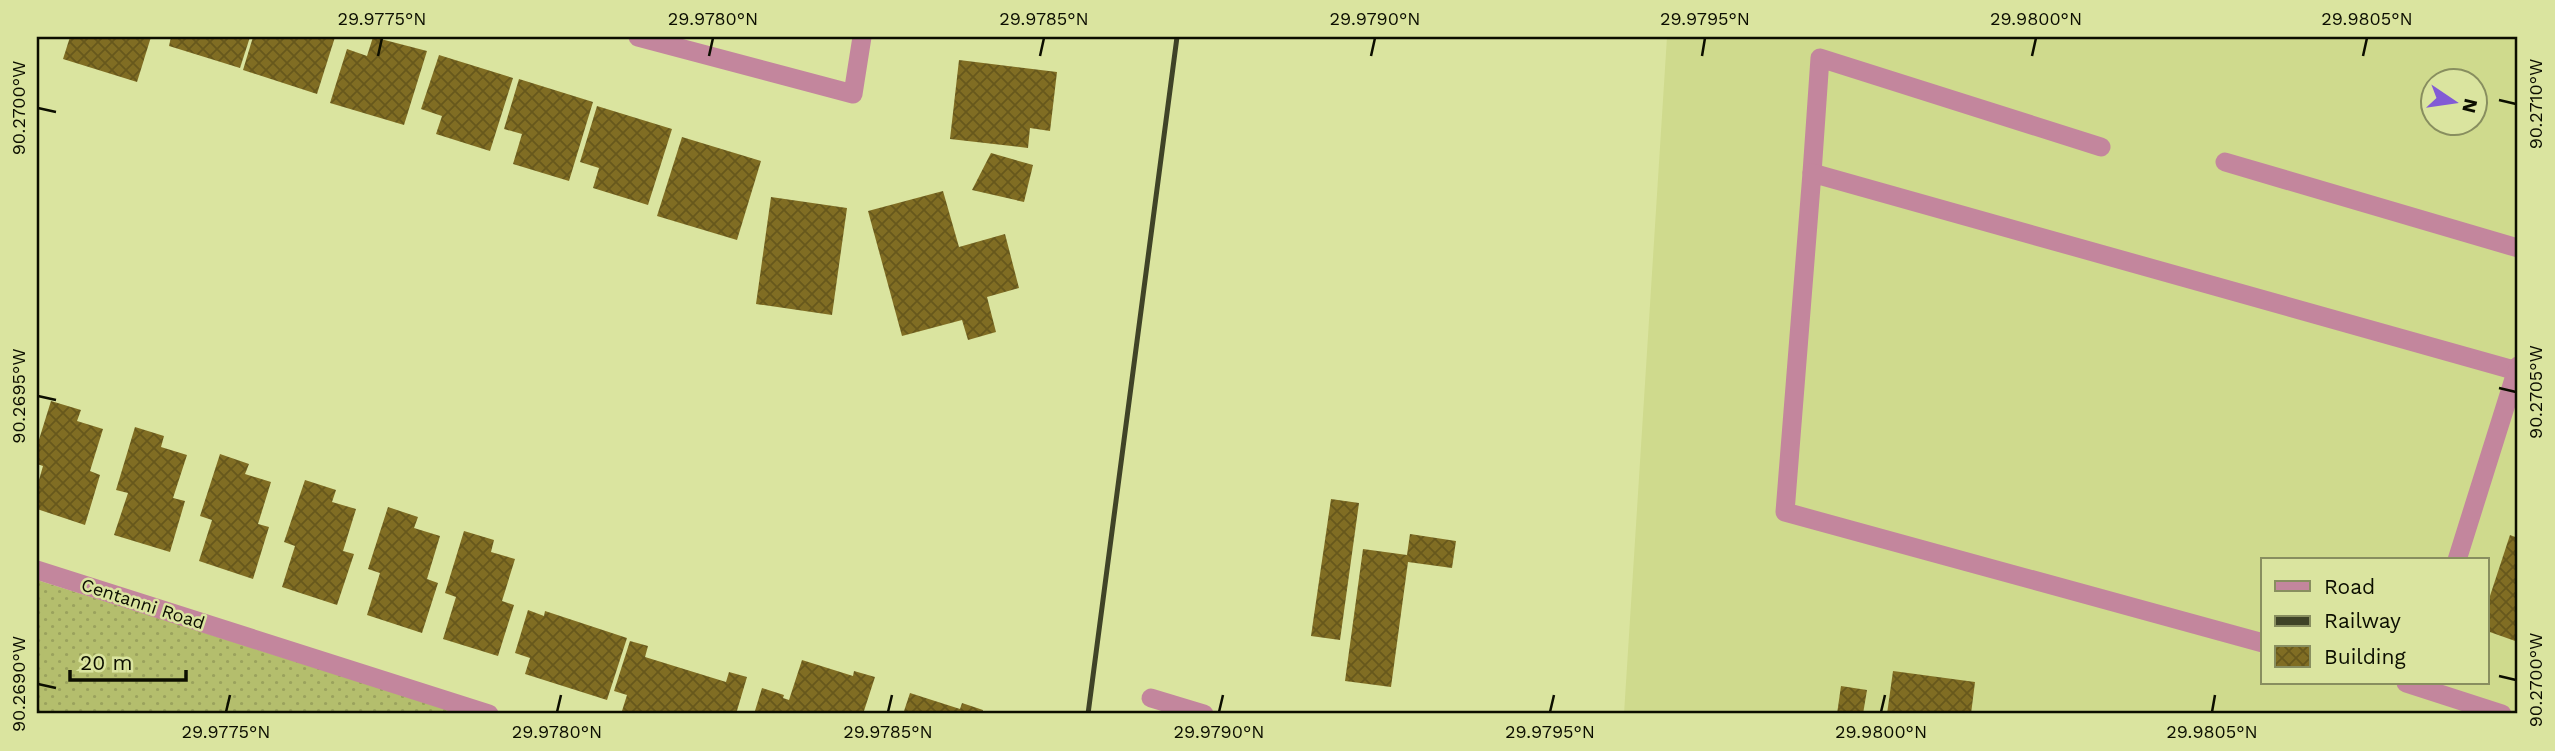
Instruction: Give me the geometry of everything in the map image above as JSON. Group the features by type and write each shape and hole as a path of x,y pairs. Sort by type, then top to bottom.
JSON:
{"street":[{"path":"638,37 853,94 862,37"},
{"path":"2101,147 1820,58 1785,512 2261,642"},
{"path":"2225,162 2518,248"},
{"path":"1812,173 2518,370 2458,558"},
{"name":"Centanni Road","path":"37,570 489,714"},
{"path":"2414,684 2502,714"},
{"path":"1151,698 1204,714"}],"shaded area":[{"path":"1667,37 2518,37 2518,714 1624,714"},
{"path":"37,580 462,714 37,714"}],"building":[{"path":"70,37 151,37 137,82 63,59"},
{"path":"171,37 250,37 240,68 169,46"},
{"path":"253,37 335,37 317,94 243,70"},
{"path":"373,37 427,51 404,125 330,103 347,49 367,56"},
{"path":"439,55 513,78 490,151 436,134 442,116 421,109"},
{"path":"959,60 1057,72 1050,131 1030,128 1028,148 950,139"},
{"path":"519,79 593,102 569,181 513,164 522,134 504,129"},
{"path":"597,106 672,129 648,205 593,188 599,168 580,162"},
{"path":"682,137 761,161 737,240 657,216"},
{"path":"991,153 1033,165 1024,202 972,190"},
{"path":"943,191 959,247 1005,234 1019,288 987,297 996,332 968,340 962,320 902,336 868,211"},
{"path":"771,197 847,208 832,315 756,304"},
{"path":"51,401 81,410 77,421 103,429 90,471 100,475 85,525 37,509 37,487 43,466 37,464 37,446"},
{"path":"135,427 164,436 161,447 187,455 173,498 185,501 170,552 114,535 128,493 116,490"},
{"path":"220,454 249,464 245,474 271,482 258,524 269,527 253,579 199,561 212,520 200,516"},
{"path":"305,480 336,490 332,502 356,509 343,551 354,554 337,605 282,587 295,546 284,542"},
{"path":"1331,499 1359,503 1340,640 1311,636"},
{"path":"388,507 418,517 414,528 440,536 427,579 438,583 422,633 367,615 380,573 368,569"},
{"path":"464,531 494,540 491,552 515,559 502,601 514,605 498,656 443,639 456,597 445,593"},
{"path":"1410,534 1456,541 1452,568 1408,562 1391,687 1345,681 1363,549 1407,555"},
{"path":"2510,535 2518,538 2518,642 2488,631 2488,602"},
{"path":"528,610 544,616 545,611 627,638 607,700 525,674 530,658 515,653"},
{"path":"630,641 648,646 645,657 726,682 729,672 747,677 736,714 633,714 622,711 627,695 614,691"},
{"path":"802,660 853,676 854,671 875,677 863,714 754,714 762,688 784,695 783,698 789,700"},
{"path":"1893,671 1975,682 1971,714 1887,714"},
{"path":"1841,686 1867,690 1863,714 1837,714"},
{"path":"910,693 960,709 962,703 983,710 982,714 903,714"}],"railway":[{"path":"1088,714 1177,37"}]}
